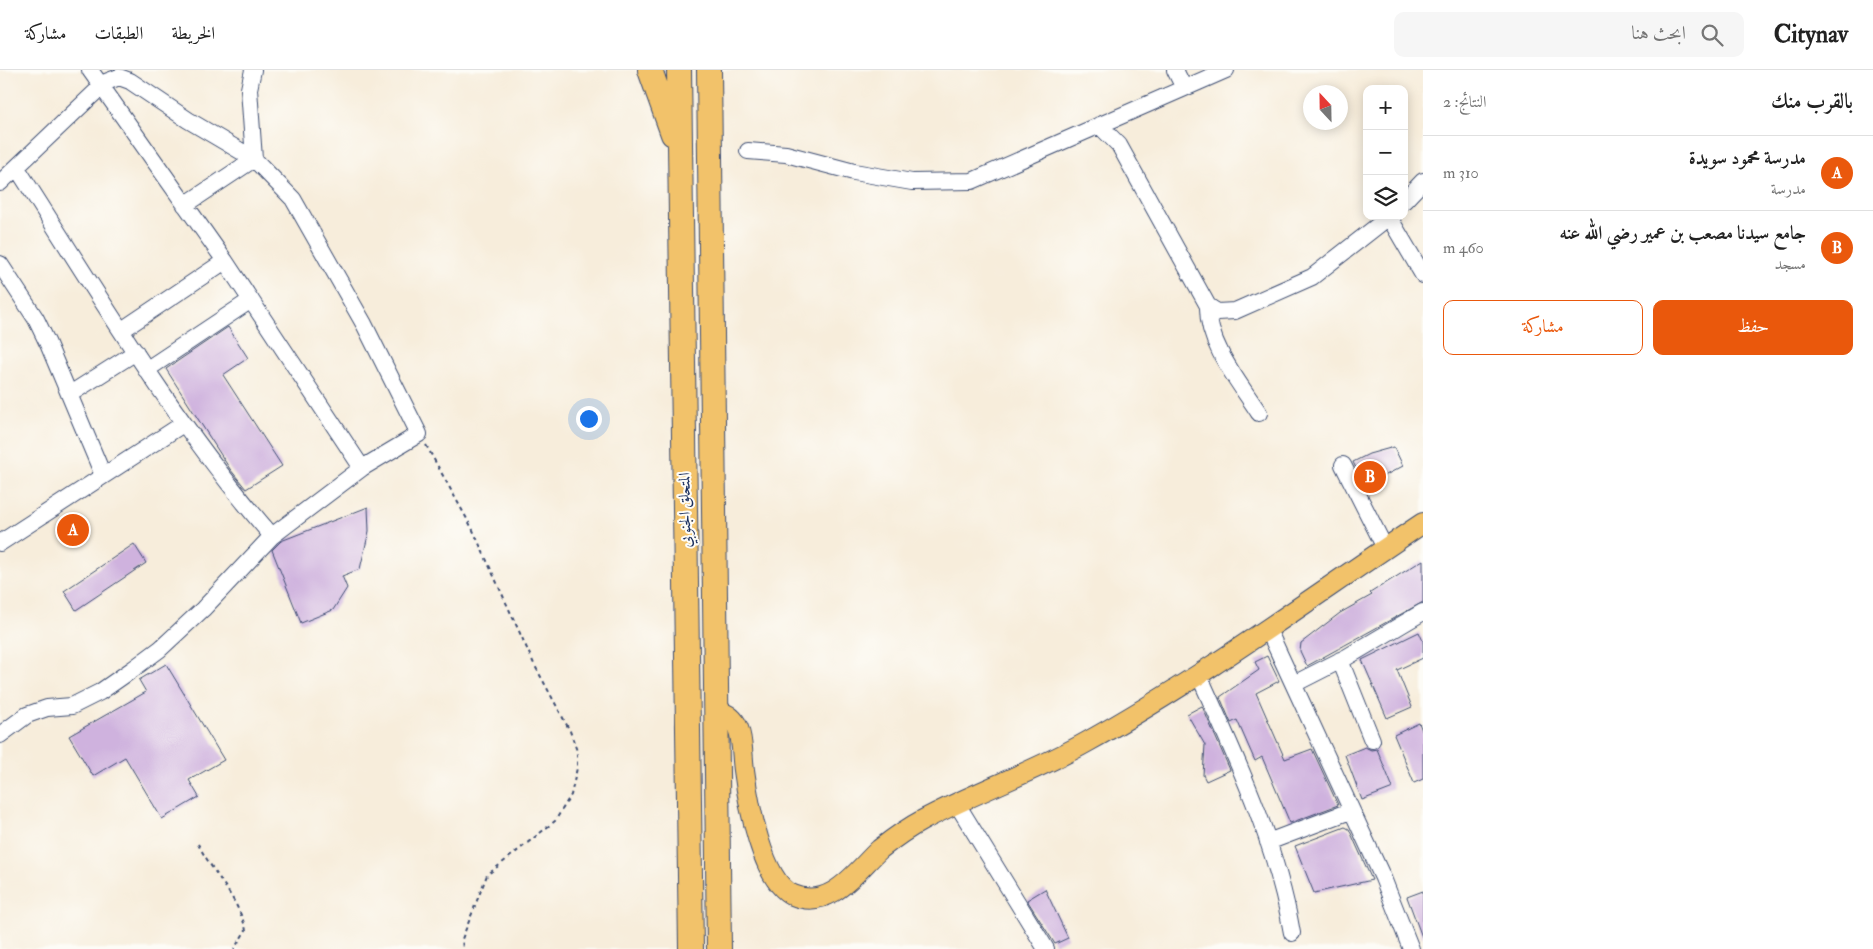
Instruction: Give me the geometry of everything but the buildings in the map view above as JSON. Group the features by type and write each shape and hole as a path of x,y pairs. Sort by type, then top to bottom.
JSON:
{"highway":[{"path":"650,70 679,149"},
{"name":"المتحلق الجنوبي","path":"679,70 692,903 691,949"},
{"name":"المتحلق الجنوبي","path":"709,70 719,898 718,949"}],"main road":[{"path":"960,809 1103,733 1227,655 1423,524"},
{"path":"717,711 728,715 738,728 750,805 763,851 779,885 796,896 816,897 838,889 852,879 893,839 924,819 960,809 1099,747 1203,684 1423,536"}],"street":[{"path":"90,70 251,300 362,468"},
{"path":"253,70 249,89 254,159"},
{"path":"1176,70 1184,88"},
{"path":"748,151 786,154 854,172 912,182 972,181 1226,70"},
{"path":"0,183 101,86 112,78 124,78 188,120 254,159 293,199 364,324 419,434 362,468 272,536 203,609 160,649 132,670 100,692 72,706 47,708 27,715 0,735"},
{"path":"1099,125 1119,145 1208,306 1216,312 1235,312 1312,277 1385,220"},
{"path":"185,205 254,159"},
{"path":"17,168 182,424 233,491 272,536"},
{"path":"1408,197 1423,181"},
{"path":"1392,220 1423,274"},
{"path":"122,330 225,262"},
{"path":"0,264 36,319 70,394 103,475"},
{"path":"146,370 251,300"},
{"path":"1208,306 1207,318 1217,345 1259,413"},
{"path":"70,394 136,352"},
{"path":"0,543 182,424"},
{"path":"1343,465 1385,548"},
{"path":"1294,684 1423,612"},
{"path":"1272,638 1350,811 1383,878 1411,949"},
{"path":"1340,660 1372,740"},
{"path":"1203,684 1248,782 1286,894 1292,933"},
{"path":"960,809 1046,949"},
{"path":"1268,842 1350,811"}],"path":[{"path":"419,434 472,528 534,664 570,731 577,750 577,768 571,795 555,821 487,874 462,938 463,949"},
{"path":"198,844 208,865 232,897 243,918 246,930 234,949"}],"place":[{"name":"جامع سيدنا مصعب بن عمير رضي الله عنه","path":"1370,477"},
{"name":"مدرسة محمود سويدة","path":"73,530"}]}
